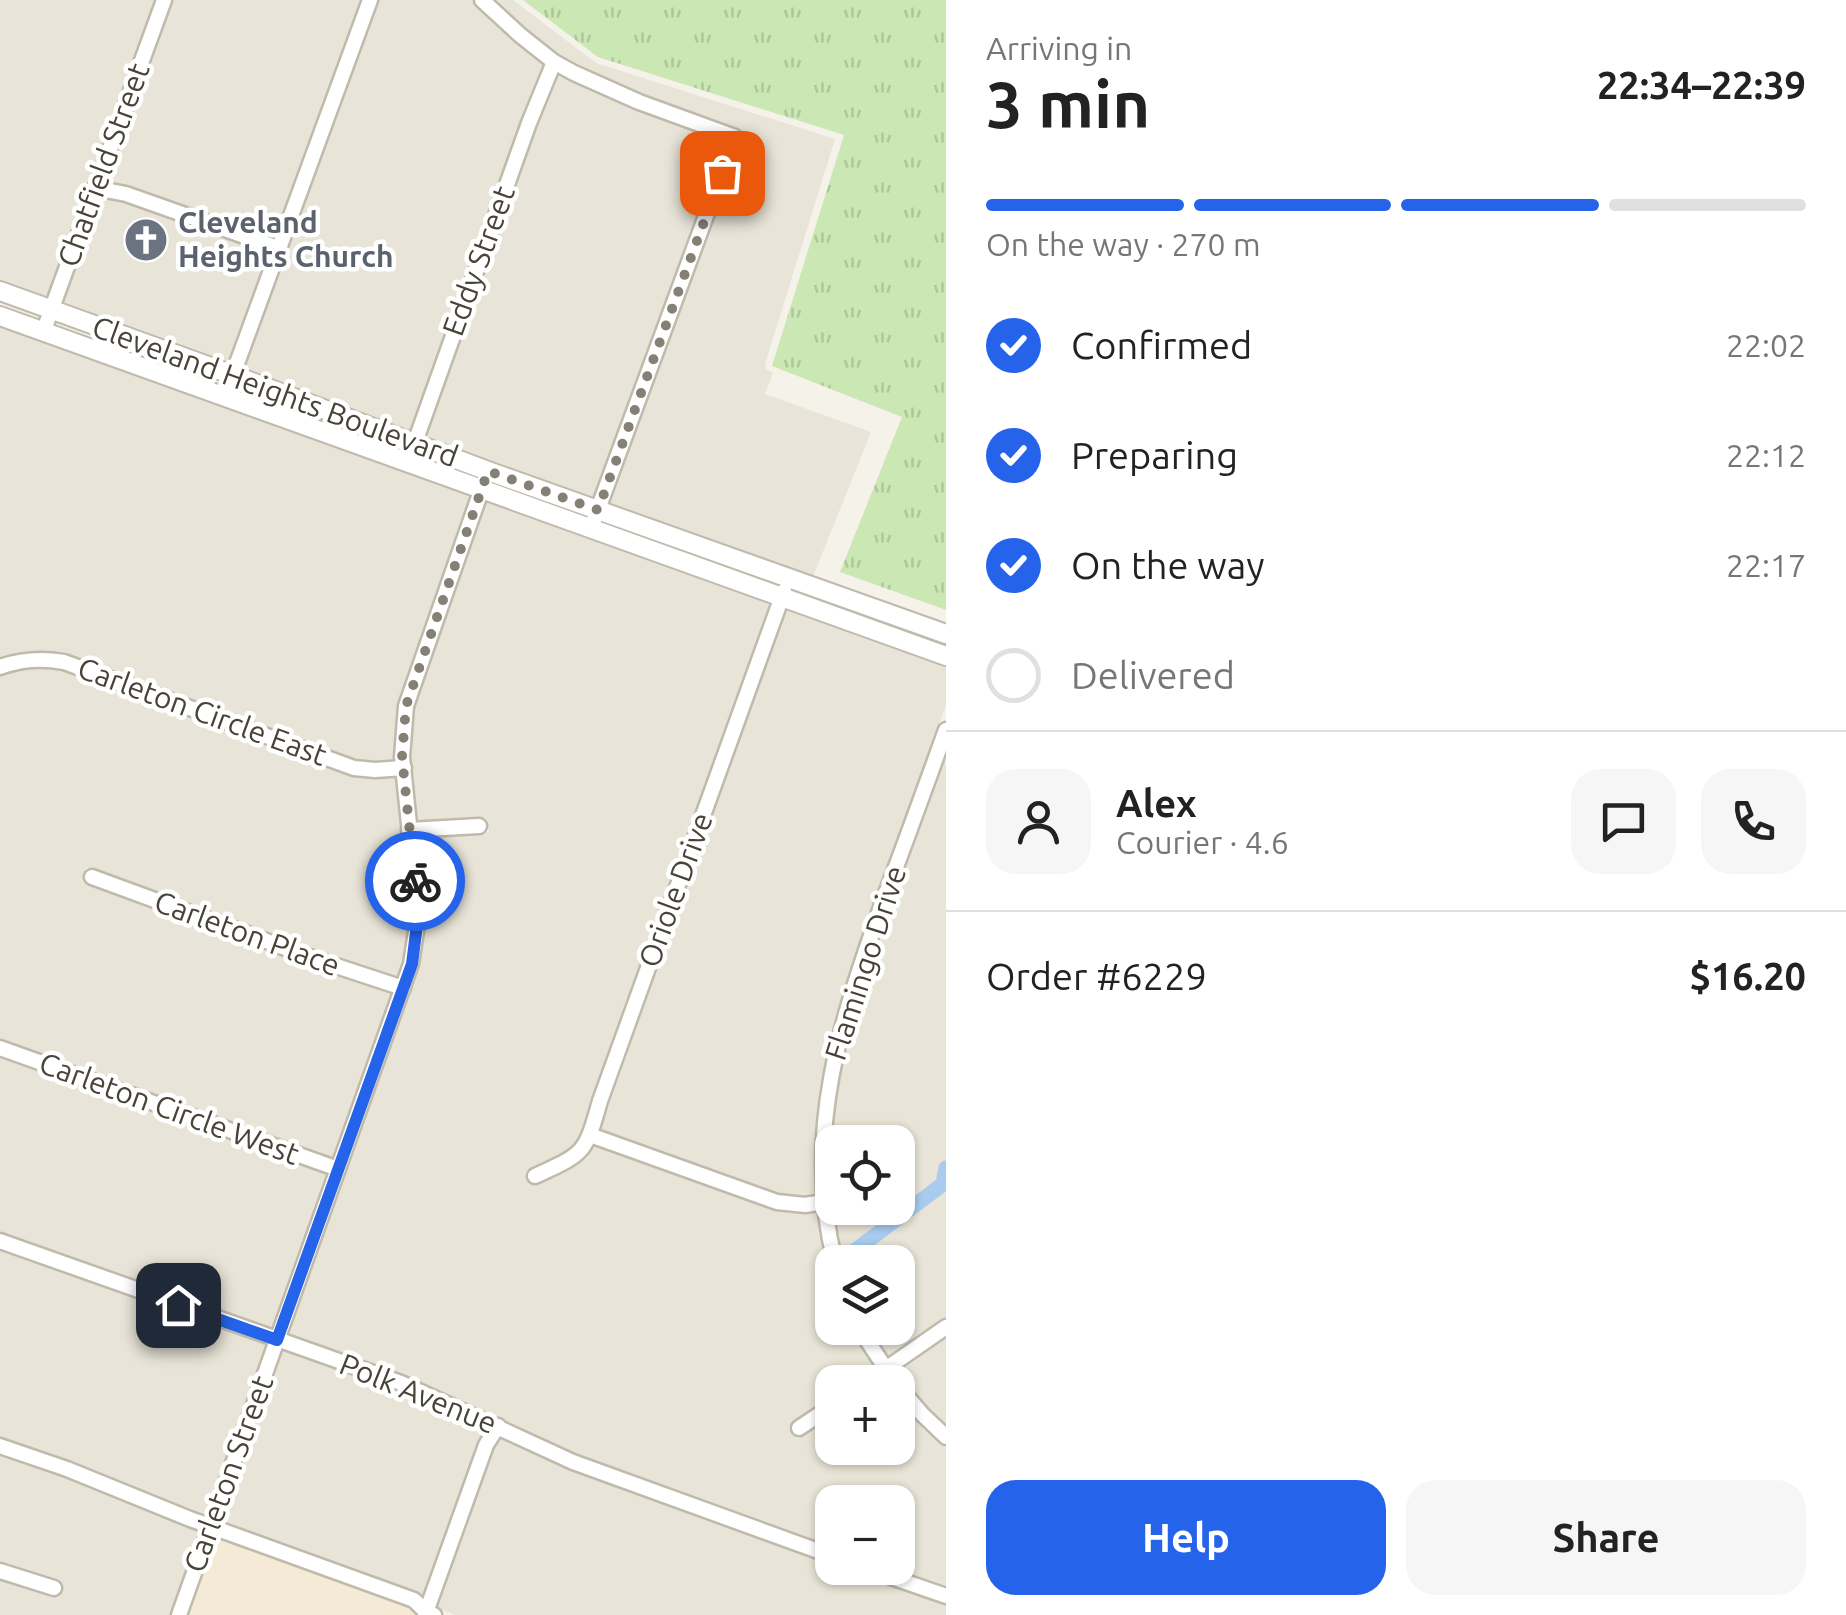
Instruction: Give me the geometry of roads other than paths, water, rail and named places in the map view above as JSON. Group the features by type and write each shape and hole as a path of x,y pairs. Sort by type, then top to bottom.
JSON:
{"street":[{"name":"Chatfield Street","path":"44,330 164,0"},
{"path":"225,396 370,0"},
{"path":"482,0 554,62 639,102 736,137 591,528"},
{"name":"Eddy Street","path":"408,462 554,62"},
{"path":"96,188 126,194 278,248"},
{"name":"Cleveland Heights Boulevard","path":"0,292 414,443 591,528 946,656"},
{"name":"Cleveland Heights Boulevard","path":"0,316 408,462 598,510 946,634"},
{"name":"Carleton Street","path":"179,1615 412,964 417,925 402,757 406,706 485,480"},
{"name":"Oriole Drive","path":"590,1135 788,580"},
{"name":"Carleton Circle East","path":"0,667 18,660 45,658 64,662 354,768 404,768"},
{"name":"Flamingo Drive","path":"825,1125 837,1046 862,962 946,730"},
{"path":"409,830 479,826"},
{"name":"Carleton Place","path":"92,877 403,988"},
{"name":"Carleton Circle West","path":"0,1048 338,1170"},
{"path":"535,1176 583,1150 590,1135 777,1202 815,1203"},
{"name":"Polk Avenue","path":"0,1240 400,1383 589,1468 815,1550"},
{"path":"908,1365 946,1327"},
{"path":"915,1406 946,1436"},
{"path":"799,1428 815,1417"},
{"path":"0,1446 414,1600 428,1614 486,1445 498,1426"},
{"path":"0,1571 54,1588"},
{"path":"914,1585 946,1596"}],"waterway":[{"path":"862,1245 943,1184 946,1168"}],"place":[{"name":"Cleveland Heights Church","path":"146,240"}]}
